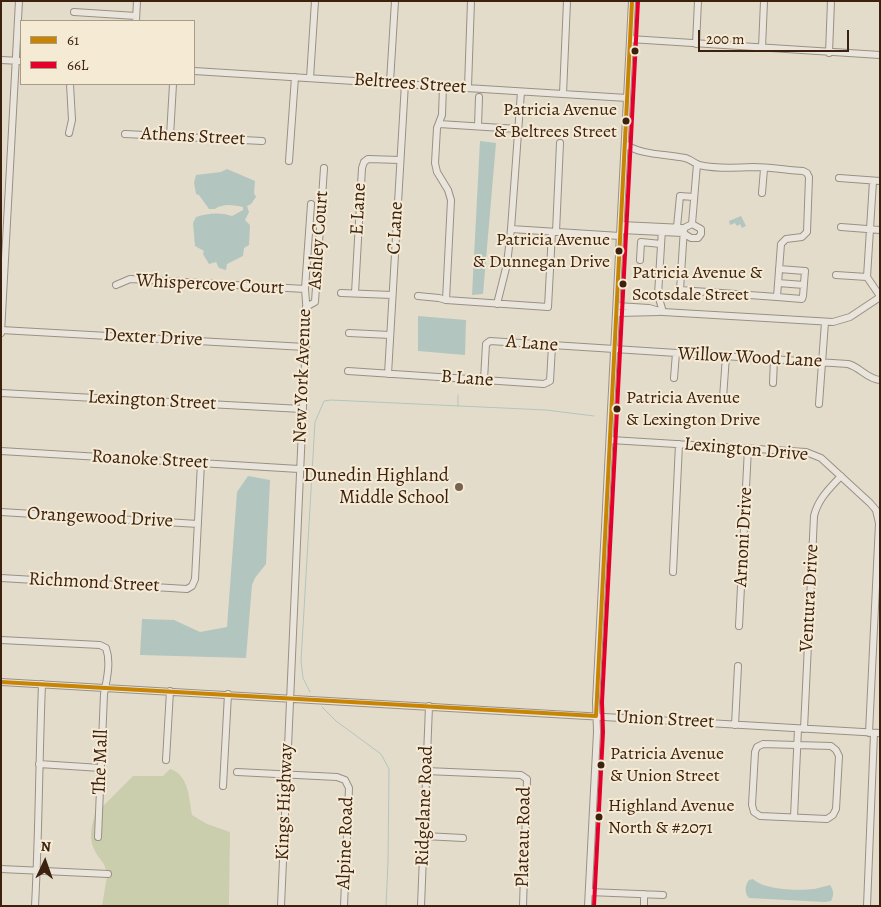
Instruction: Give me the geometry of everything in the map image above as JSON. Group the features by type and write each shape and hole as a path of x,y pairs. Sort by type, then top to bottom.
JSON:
{"street":[{"path":"1,333 18,61 19,1"},
{"path":"74,12 136,19 137,1"},
{"path":"310,78 315,1"},
{"path":"390,82 395,1"},
{"path":"468,88 471,1"},
{"path":"563,94 567,1"},
{"path":"588,906 597,732 599,630 632,1"},
{"path":"696,44 698,1"},
{"path":"762,48 764,1"},
{"path":"829,53 831,1"},
{"path":"630,40 880,55"},
{"path":"1,60 18,61"},
{"name":"Beltrees Street","path":"195,71 627,98"},
{"path":"290,161 296,77"},
{"name":"C Lane","path":"388,374 405,83"},
{"path":"69,133 72,120 70,85"},
{"path":"170,136 173,85"},
{"path":"444,86 442,115 437,128 436,168 448,190 451,200 446,300"},
{"path":"497,304 512,229 521,92"},
{"path":"478,126 479,97"},
{"path":"439,124 518,130"},
{"name":"Athens Street","path":"125,134 262,141"},
{"path":"418,296 446,300 548,307 560,143"},
{"path":"625,144 638,150 685,158 697,164 740,169 753,167 803,171 807,173 807,232 802,237 789,237 783,241 780,248 777,297"},
{"name":"E Lane","path":"355,294 362,168 364,162 373,158 400,160"},
{"path":"692,224 697,164"},
{"name":"Ashley Court","path":"306,307 315,302 324,168"},
{"path":"762,193 764,168"},
{"path":"617,310 825,322 840,321 850,317 880,296 867,277 870,229 877,181 839,178"},
{"path":"694,197 680,196 680,290 802,299 805,271 779,269"},
{"name":"New York Avenue","path":"289,698 305,346 305,289 311,204"},
{"path":"512,229 554,232 681,230 692,224"},
{"path":"681,230 695,238 700,236 701,229 692,224"},
{"path":"840,227 880,230"},
{"path":"662,230 658,295 663,312"},
{"path":"640,260 641,242 661,244"},
{"path":"836,275 867,277"},
{"name":"Whispercove Court","path":"116,285 130,279 305,289"},
{"path":"778,283 804,285"},
{"path":"341,293 392,296"},
{"path":"649,308 658,295"},
{"path":"617,310 649,308 663,312"},
{"path":"818,404 825,322"},
{"name":"Dexter Drive","path":"2,330 305,346"},
{"path":"349,333 390,335"},
{"name":"A Lane","path":"484,380 486,344 490,342 615,350"},
{"name":"B Lane","path":"348,371 548,383 551,375 552,346"},
{"name":"Willow Wood Lane","path":"615,350 848,364 856,366 873,379 880,380"},
{"path":"674,378 676,353"},
{"path":"723,398 726,356"},
{"path":"773,383 774,359"},
{"name":"Lexington Street","path":"1,393 302,409"},
{"name":"Lexington Drive","path":"610,440 814,454 878,508 874,733 867,906"},
{"path":"673,572 679,444"},
{"name":"Arnoni Drive","path":"739,626 748,448"},
{"name":"Roanoke Street","path":"1,452 299,469"},
{"path":"198,524 201,463"},
{"name":"Ventura Drive","path":"794,817 797,745 801,729 814,516 816,506 821,498 841,476"},
{"name":"Orangewood Drive","path":"1,512 198,524"},
{"name":"Richmond Street","path":"1,578 187,589 192,586 195,579 198,524"},
{"name":"The Mall","path":"1,640 100,645 106,648 108,655 98,837"},
{"path":"735,725 738,666"},
{"name":"Union Street","path":"1,682 874,733"},
{"path":"34,906 40,798 39,764 42,684"},
{"path":"166,760 170,691"},
{"path":"223,786 228,694"},
{"name":"Kings Highway","path":"281,906 289,698"},
{"name":"Ridgelane Road","path":"420,906 429,706"},
{"path":"763,744 797,745 831,746 836,750 839,756 836,808 833,815 827,819 760,816 754,812 752,805 755,752 757,747 763,744"},
{"path":"39,764 101,768"},
{"name":"Plateau Road","path":"426,771 521,775 527,779 523,906"},
{"path":"237,772 287,775"},
{"name":"Alpine Road","path":"287,775 337,776 348,783 344,906"},
{"path":"424,836 462,838"},
{"path":"1,869 108,874"},
{"path":"589,892 663,895"},
{"path":"644,894 644,906"}],"green space":[{"path":"170,769 181,776 185,782 192,815 207,824 230,832 229,906 102,906 107,876 110,876 111,871 106,871 93,848 91,829 95,814 97,812 96,840 100,840 102,807 133,776 163,776"}],"shaded area":[{"path":"480,141 496,143 483,294 472,295"},
{"path":"227,169 255,181 254,193 256,197 247,206 249,212 245,220 250,225 249,245 244,248 243,256 227,264 226,270 219,268 216,262 209,264 203,254 204,251 195,246 193,223 196,217 210,214 232,216 243,210 243,207 229,205 209,209 199,195 196,194 194,183 196,175 221,172"},
{"path":"741,216 746,226 742,228 740,224 737,226 735,223 730,225 729,221"},
{"path":"418,316 466,320 465,355 418,351"},
{"path":"248,476 270,480 266,564 252,585 246,658 140,655 142,619 174,620 200,632 227,627 237,492"},
{"path":"753,879 758,883 773,888 791,890 814,889 830,885 833,897 831,901 825,902 749,898 746,894 746,887 749,880"}],"waterway":[{"path":"458,395 458,406"},
{"path":"310,692 303,678 301,661 315,422 324,401 546,410 594,416"},
{"path":"322,707 336,721 381,754 389,769 386,906"}],"transit line":[{"name":"61","path":"1,682 596,716 632,1"},
{"name":"66L","path":"594,906 603,732 602,702 638,1"}],"place":[{"name":"Patricia Avenue & Beltrees Street","path":"626,121"},
{"name":"Patricia Avenue & Dunnegan Drive","path":"619,251"},
{"name":"Patricia Avenue & Scotsdale Street","path":"623,284"},
{"name":"Patricia Avenue & Lexington Drive","path":"617,409"},
{"name":"Dunedin Highland Middle School","path":"459,487"},
{"name":"Patricia Avenue & Union Street","path":"601,765"},
{"name":"Highland Avenue North & #2071","path":"599,817"}]}
